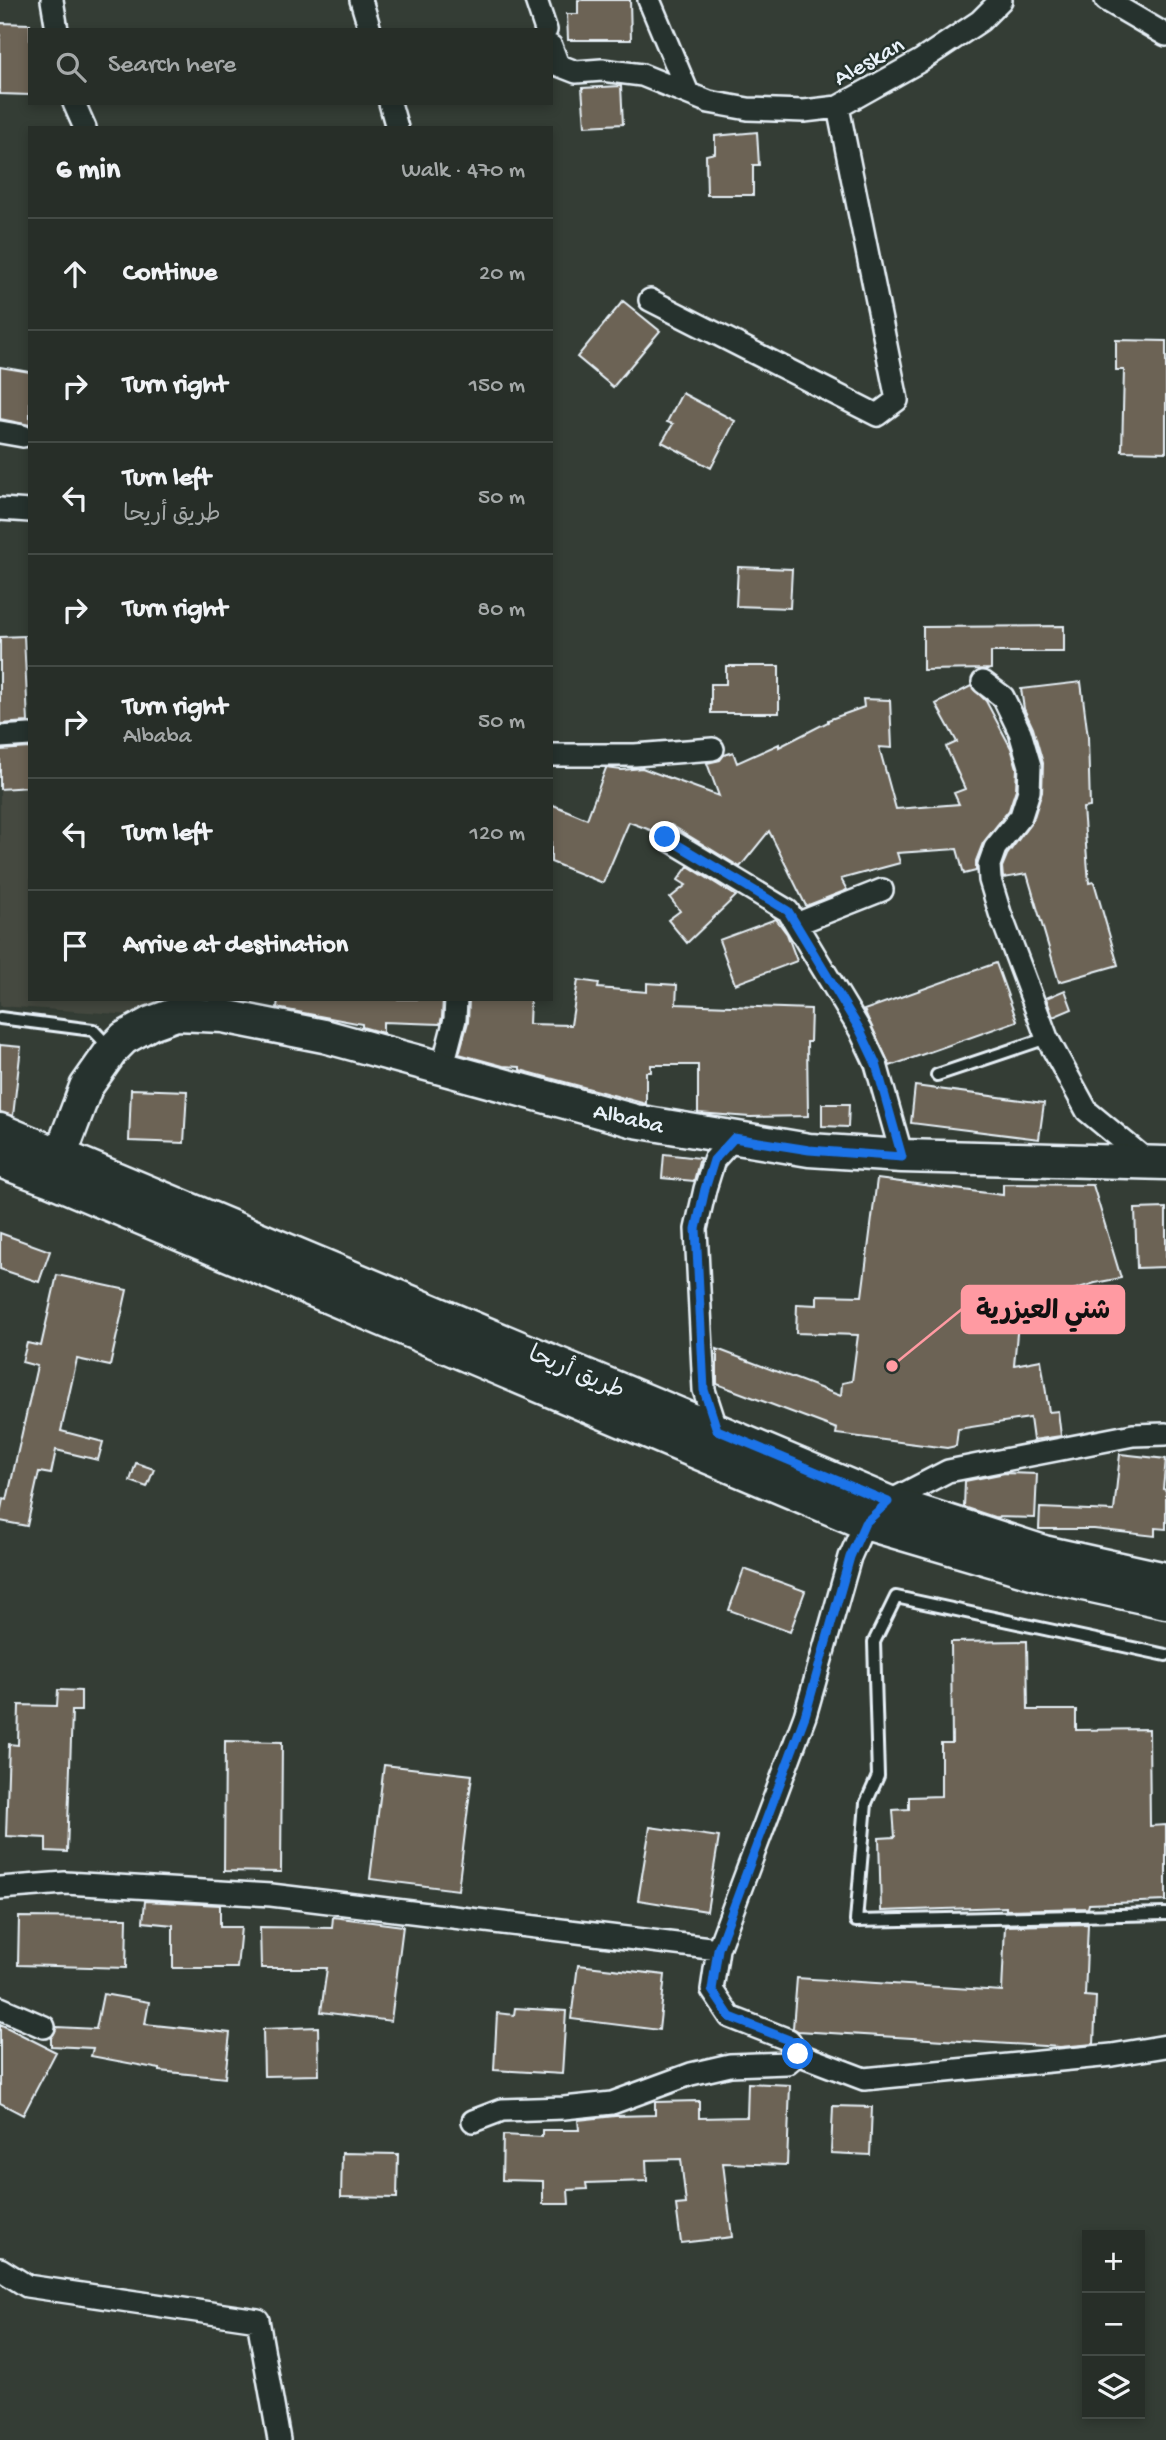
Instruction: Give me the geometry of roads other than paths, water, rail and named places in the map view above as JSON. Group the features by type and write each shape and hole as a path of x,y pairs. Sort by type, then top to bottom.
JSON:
{"main road":[{"name":"Albaba","path":"57,1167 86,1087 112,1050 124,1038 177,1007 324,1036 635,1121 734,1138 809,1150 902,1157 1158,1164"},
{"name":"طريق أريحا","path":"0,1130 57,1167 865,1523 1042,1575 1166,1602"},
{"name":"طريق أريحا","path":"0,1161 57,1167 717,1430 888,1502 1044,1552 1166,1579"}],"street":[{"path":"52,0 57,28"},
{"path":"361,0 369,28"},
{"path":"536,0 544,28"},
{"path":"649,0 688,93"},
{"name":"Aleskan","path":"553,51 558,65 576,72 602,70 642,75 709,102 748,109 804,111 838,107 920,61 980,21 1001,0"},
{"path":"1106,0 1166,35"},
{"path":"75,105 84,126"},
{"path":"391,105 396,126"},
{"path":"650,300 877,415 897,400 838,107"},
{"path":"0,432 23,436"},
{"path":"0,509 28,510"},
{"path":"983,682 1003,697 1020,732 1030,766 1029,791 1021,816 995,848 989,865 990,880 1000,913 1047,1038 1087,1111 1158,1164"},
{"path":"0,737 28,735"},
{"path":"553,755 635,755 713,749"},
{"path":"665,837 788,911 860,1030 876,1064 902,1157"},
{"path":"796,924 882,890"},
{"path":"442,1069 455,1019 456,1001"},
{"path":"717,1430 704,1390 696,1229 714,1160 734,1138"},
{"path":"1166,1434 1133,1435 948,1471 888,1502 865,1523 850,1557 805,1716 718,1949 712,1990 730,2017 789,2040 798,2054 864,2080 1112,2055 1166,2046"},
{"path":"0,1888 65,1883 271,1895 718,1949"},
{"path":"0,2008 44,2026"},
{"path":"473,2121 502,2110 612,2103 691,2074 730,2065 787,2063 798,2054"},
{"path":"0,2269 27,2286 258,2320 279,2440"}],"lane":[{"path":"0,1018 93,1030 112,1050"},
{"path":"937,1075 1047,1038"},
{"path":"1166,1655 896,1597 874,1642 878,1776 866,1803 856,1921 1166,1914"}],"place":[{"name":"شني العيزرية","path":"892,1366"}]}
